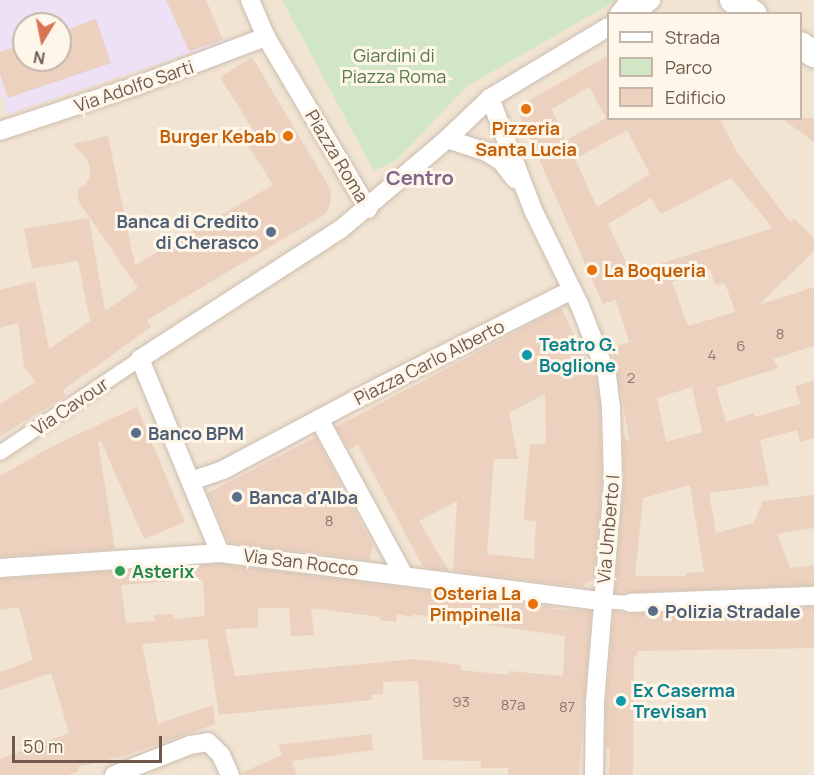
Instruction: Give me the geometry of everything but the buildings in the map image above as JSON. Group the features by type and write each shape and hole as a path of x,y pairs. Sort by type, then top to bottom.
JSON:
{"main road":[{"path":"733,0 751,12"},
{"path":"747,0 758,12"}],"street":[{"name":"Piazza Roma","path":"250,0 266,37 368,209 490,98 607,28"},
{"path":"621,12 630,0"},
{"path":"636,12 651,0"},
{"name":"Via Adolfo Sarti","path":"0,131 136,86 266,37"},
{"path":"490,98 526,195 572,290"},
{"path":"447,139 485,151 501,161 526,195"},
{"path":"220,553 140,359 311,249 368,209"},
{"name":"Piazza Carlo Alberto","path":"191,481 223,470 572,290"},
{"name":"Via Umberto I","path":"572,290 607,375 611,406 613,483 595,704 594,775"},
{"name":"Via Cavour","path":"0,453 140,359"},
{"path":"319,419 403,574"},
{"name":"Via San Rocco","path":"0,568 220,553 403,574 602,601"},
{"path":"602,601 630,603 814,596"},
{"path":"114,775 190,745 208,742 221,755 230,775"}],"shaded area":[{"path":"0,0 814,0 814,775 0,775"},
{"path":"0,0 206,0 224,42 7,114 0,89"}],"green space":[{"name":"Giardini di Piazza Roma","path":"282,0 617,0 467,86 396,161 374,171"}],"place":[{"name":"Pizzeria Santa Lucia","path":"526,109"},
{"name":"Burger Kebab","path":"288,136"},
{"name":"Banca di Credito di Cherasco","path":"271,232"},
{"name":"La Boqueria","path":"592,270"},
{"name":"Teatro G. Boglione","path":"527,355"},
{"name":"Banco BPM","path":"136,433"},
{"name":"Banca d'Alba","path":"237,497"},
{"name":"Asterix","path":"120,571"},
{"name":"Osteria La Pimpinella","path":"533,604"},
{"name":"Polizia Stradale","path":"653,611"},
{"name":"Ex Caserma Trevisan","path":"621,701"}],"district":[{"name":"Centro","path":"420,177"}]}
